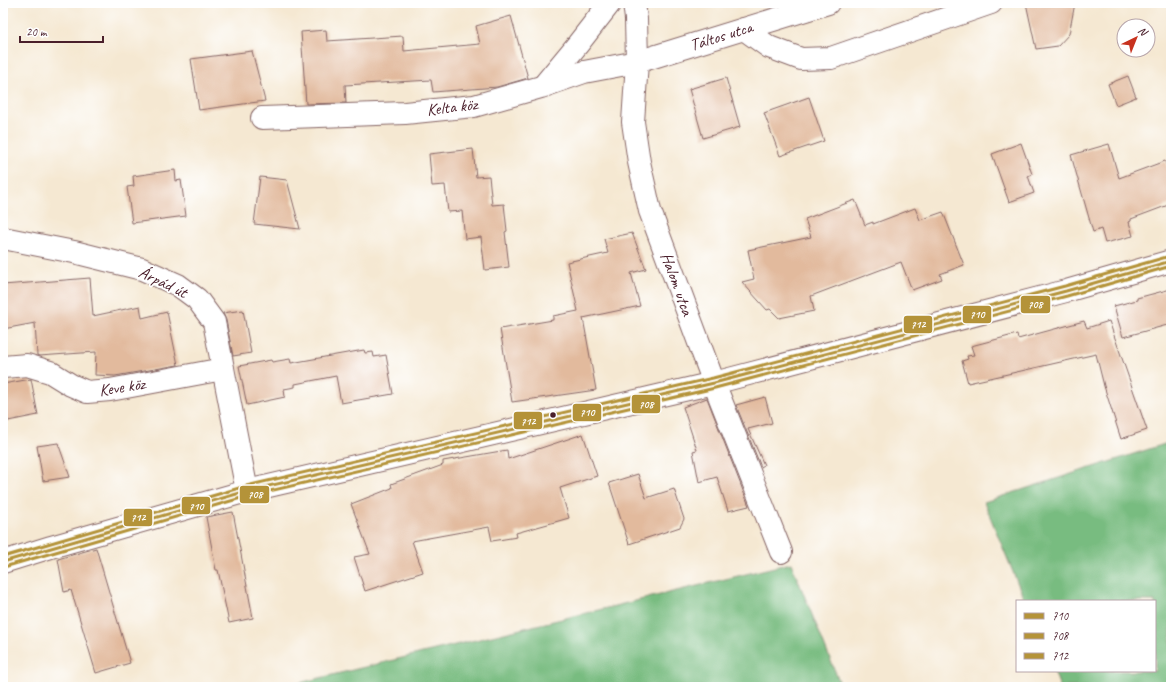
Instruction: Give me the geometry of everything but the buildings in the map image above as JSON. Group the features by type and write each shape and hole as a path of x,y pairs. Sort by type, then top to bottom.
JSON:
{"street":[{"path":"542,87 610,3"},
{"name":"Halom utca","path":"634,3 636,18 637,62 633,122 638,162 650,211 714,383 781,552"},
{"name":"Táltos utca","path":"637,62 828,3"},
{"path":"744,29 769,47 801,59 831,58 991,3"},
{"name":"Kelta köz","path":"262,118 405,113 474,106 542,87 584,72 637,62"},
{"name":"Árpád út","path":"3,238 74,252 142,269 178,285 198,300 214,322 247,491"},
{"path":"3,562 50,547 247,491 714,383 1066,291 1171,260"},
{"name":"Keve köz","path":"3,367 28,366 50,372 71,385 87,392 110,390 223,369"}],"green space":[{"path":"1171,442 1171,687 1060,687 1054,672 1156,672 1156,600 1025,600 984,502"},
{"path":"791,563 839,681 838,687 283,687"}],"transit line":[{"name":"712","path":"3,557 246,486 713,378 1065,286 1170,256"},
{"name":"710","path":"3,562 247,491 714,383 1066,291 1171,261"},
{"name":"708","path":"4,567 248,496 715,388 1067,296 1171,266"}]}
